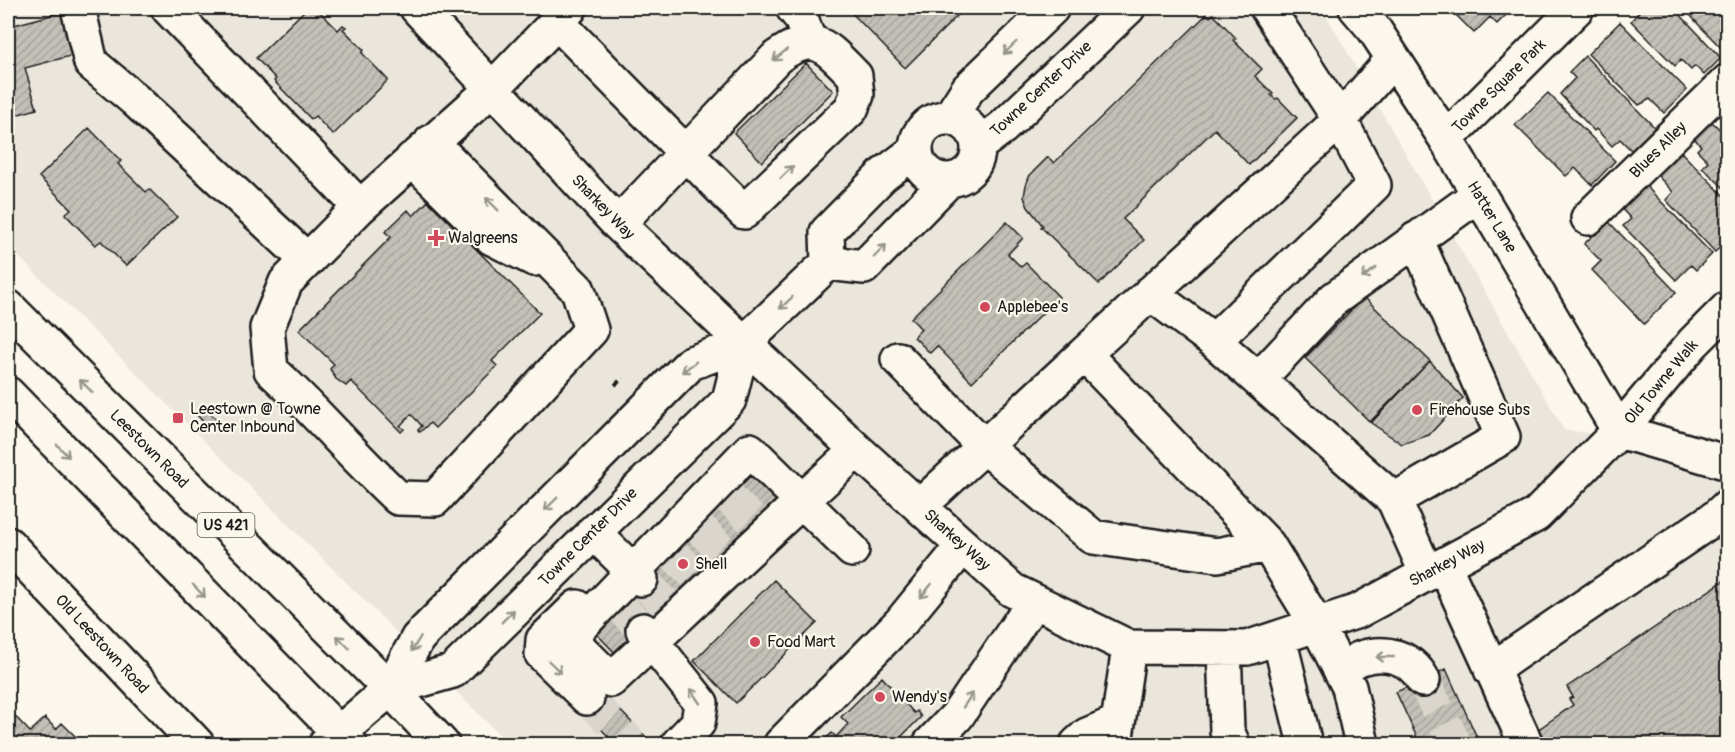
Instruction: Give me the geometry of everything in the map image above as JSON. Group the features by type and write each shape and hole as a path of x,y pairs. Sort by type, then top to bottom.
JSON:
{"street":[{"path":"78,8 91,63 135,100 307,260"},
{"path":"168,8 360,207"},
{"name":"Sharkey Way","path":"417,8 618,224 857,450 1012,590 1129,647 1247,648 1358,611 1536,515 1619,431"},
{"path":"793,8 801,18 809,41"},
{"path":"950,117 968,89 1052,8"},
{"name":"Towne Center Drive","path":"979,145 1003,127 1128,8"},
{"path":"1214,341 1374,185 1340,120 1267,8"},
{"name":"Hatter Lane","path":"1356,8 1446,139 1619,431"},
{"name":"Towne Square Park","path":"1446,139 1577,8"},
{"path":"422,151 492,238 560,272 578,290 591,330 435,500 398,498 356,460 307,402 271,370 267,328 286,282 360,207 422,151 492,89 564,15 685,153 744,212 851,110 857,95 855,76 825,46 809,41 794,45 777,57 685,153 618,224"},
{"path":"920,506 1340,120 1393,59"},
{"name":"Blues Alley","path":"1588,219 1728,81"},
{"path":"916,150 883,175 827,232 828,262 864,267 949,180 969,172 978,155 979,145 969,126 950,117 939,118 924,128 917,140 916,150 918,160 930,175 949,180"},
{"path":"1258,380 1334,299 1478,195"},
{"path":"1394,500 1503,437 1416,238"},
{"name":"Towne Center Drive","path":"338,741 390,689 418,638 666,388 692,363 743,344 828,262"},
{"path":"1150,293 1214,341 1394,500 1491,670 1526,744"},
{"name":"Leestown Road","path":"8,307 390,689 442,744"},
{"name":"Old Towne Walk","path":"1619,431 1693,343 1723,321"},
{"name":"Towne Center Drive","path":"390,689 453,670 729,400 743,344"},
{"path":"1084,354 1268,544 1317,625 1349,687 1362,744"},
{"path":"898,359 984,446 1093,537 1217,555 1268,544"},
{"path":"8,394 338,741"},
{"path":"1619,431 1728,463"},
{"path":"852,550 802,501 750,450 722,491 613,599 569,638 611,680 648,635 760,528 802,501 857,450"},
{"path":"1491,670 1728,507"},
{"path":"593,532 637,575"},
{"name":"Old Leestown Road","path":"8,543 197,744"},
{"path":"781,744 901,622 963,546"},
{"path":"587,698 542,654 543,640 597,588 613,599"},
{"path":"930,744 957,716 1034,601"},
{"path":"648,635 701,704 698,723 678,744"},
{"path":"1279,638 1305,744"},
{"path":"1077,744 1087,735 1116,733 1129,647"},
{"path":"1224,648 1226,740"},
{"path":"1341,672 1360,658 1392,656 1415,665 1423,680"}],"path":[{"path":"615,385 623,378"}],"shaded area":[{"path":"8,8 1322,8 1564,430 1727,451 1727,744 509,744 8,246"}],"building":[{"path":"78,8 89,51 25,68 37,109 8,117 8,11 10,10 14,25"},
{"path":"307,8 316,8 338,30 343,25 346,27 343,29 364,50 362,53 388,80 333,135 315,116 311,119 274,81 276,79 256,58"},
{"path":"847,8 965,8 905,68"},
{"path":"1449,8 1513,8 1497,24 1490,17 1474,33"},
{"path":"1635,8 1674,8 1721,58 1704,75 1695,66 1691,70 1681,60 1675,66 1631,21 1639,12"},
{"path":"1684,8 1728,8 1726,53 1699,25"},
{"path":"1207,14 1210,17 1213,14 1236,38 1233,40 1262,69 1255,76 1275,99 1278,98 1297,118 1249,165 1215,129 1123,219 1144,240 1099,284 1041,227 1043,226 1028,207 1024,197 1030,175 1048,157 1054,163"},
{"path":"1620,22 1687,90 1664,113 1650,99 1639,105 1588,54"},
{"path":"1585,56 1655,128 1632,151 1620,139 1612,146 1596,129 1594,131 1560,94 1575,78 1569,72"},
{"path":"806,63 833,91 762,162 734,133"},
{"path":"1548,93 1615,161 1592,185 1575,168 1566,176 1515,125"},
{"path":"1728,100 1728,125 1715,113"},
{"path":"1711,121 1728,137 1728,192 1702,167 1708,161 1697,150 1701,146 1694,138"},
{"path":"89,128 121,161 118,164 146,192 149,189 177,217 126,266 101,241 95,245 65,214 71,209 39,177"},
{"path":"1681,152 1728,200 1728,240 1715,252 1666,200 1673,192 1657,175"},
{"path":"1644,184 1712,254 1696,270 1691,265 1676,280 1623,226 1631,219 1620,207"},
{"name":"Walgreens","path":"428,201 540,313 492,361 497,366 435,428 430,423 420,432 418,430 422,426 411,414 400,426 404,429 401,432 351,381 346,386 336,379 330,369 334,364 299,330 391,237 385,232 408,210 413,216"},
{"path":"1608,221 1676,292 1644,324 1592,270 1601,261 1584,244"},
{"name":"Applebee's","path":"1007,222 1023,238 1008,254 1021,267 1026,263 1059,297 972,382 937,346 930,353 914,337 921,329 911,318"},
{"path":"1364,297 1430,361 1370,422 1305,358"},
{"name":"Firehouse Subs","path":"1430,361 1463,398 1429,435 1402,444 1371,423"},
{"path":"203,405 217,420 209,428 195,413"},
{"name":"Shell","path":"752,472 778,498 617,655 591,628"},
{"path":"1728,578 1728,744 1545,744 1536,731 1573,705 1569,699 1573,697 1567,687"},
{"name":"Food Mart","path":"774,580 817,623 736,703 694,661"},
{"path":"1446,669 1480,744 1420,744 1396,692"},
{"name":"Wendy's","path":"882,677 914,713 917,711 921,717 900,738 903,741 899,744 820,744 832,733 836,737 848,724 841,717"},
{"path":"597,687 648,739 642,744 616,744 578,706"},
{"path":"11,712 30,732 45,718 56,729 62,723 78,739 72,744 8,744 8,716"}],"tunnel":[{"path":"727,496 754,522"},
{"path":"697,525 723,552"},
{"path":"670,551 697,577"},
{"path":"641,579 667,606"},
{"path":"617,603 643,630"},
{"path":"1423,680 1455,744"},
{"path":"587,698 632,744"}],"place":[{"name":"Walgreens","path":"436,238"},
{"name":"Applebee's","path":"985,307"},
{"name":"Firehouse Subs","path":"1417,410"},
{"name":"Leestown @ Towne Center Inbound","path":"178,418"},
{"name":"Shell","path":"683,564"},
{"name":"Food Mart","path":"755,642"},
{"name":"Wendy's","path":"880,697"}]}
